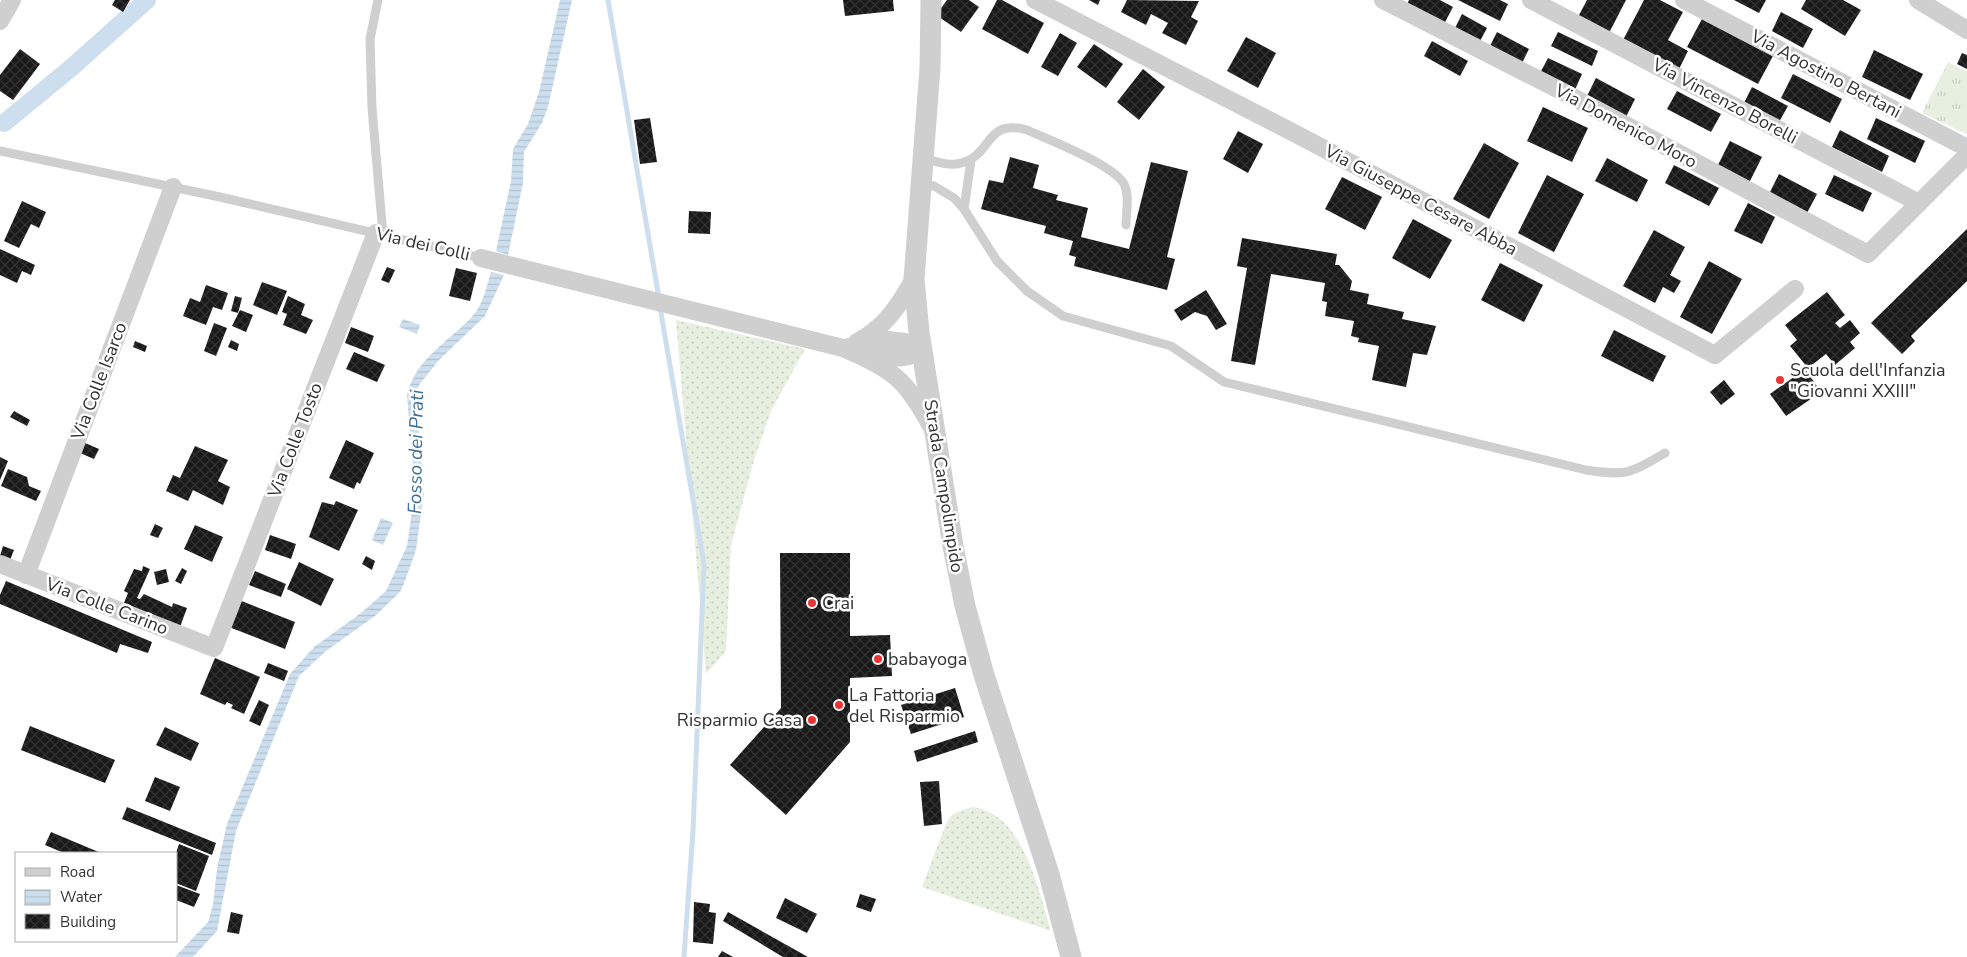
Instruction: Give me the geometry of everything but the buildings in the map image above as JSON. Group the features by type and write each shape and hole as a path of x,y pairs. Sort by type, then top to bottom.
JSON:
{"street":[{"path":"0,21 12,0"},
{"name":"Strada Campolimpido","path":"931,0 930,68 914,279 922,351 965,606 984,675 1049,874 1071,957"},
{"name":"Via Giuseppe Cesare Abba","path":"1035,0 1296,134 1715,355 1794,289"},
{"name":"Via Domenico Moro","path":"1383,0 1571,96 1868,254 1919,203"},
{"name":"Via Vincenzo Borelli","path":"1531,0 1919,203"},
{"name":"Via Agostino Bertani","path":"1684,0 1967,148"},
{"path":"1918,0 1967,30"},
{"path":"1919,203 1967,155"},
{"name":"Via Colle Isarco","path":"26,575 173,187"},
{"name":"Via Colle Tosto","path":"214,648 380,234"},
{"name":"Via dei Colli","path":"481,258 843,348 878,363 896,375 912,393 935,433"},
{"path":"843,348 866,337 884,324 914,279"},
{"name":"Via dei Colli","path":"843,348 888,340 905,342 922,351"},
{"name":"Via Colle Carino","path":"1,566 214,648"}],"lane":[{"path":"378,0 370,39 372,108 380,234"},
{"path":"964,209 971,160 988,139 1006,128 1020,128 1104,166 1119,177 1127,192 1126,226"},
{"name":"Via dei Colli","path":"0,151 173,187 481,258"},
{"path":"924,158 952,165 971,160"},
{"path":"922,184 945,190 964,209 997,261 1028,291 1063,316 1171,346 1224,382 1586,470 1622,474 1636,470 1665,453"}],"green space":[{"path":"1948,62 1967,72 1967,134 1922,113"},
{"path":"676,320 805,349 771,411 754,460 731,545 726,651 706,674"},
{"path":"972,807 990,812 1004,823 1016,838 1034,875 1051,931 922,887 947,821 953,814"}],"water":[{"path":"560,0 572,0 548,107 542,123 524,152 523,183 508,255 496,251 511,181 513,149 528,124 539,92"},
{"name":"Fosso dei Prati","path":"491,272 504,275 485,316 439,360 419,385 416,397 424,493 416,550 400,592 375,616 326,651 299,676 236,831 217,931 193,957 175,957 208,922 213,905 217,868 227,824 290,674 314,647 361,613 386,591 407,546 415,490 407,395 411,382 427,359 476,312"},
{"path":"403,319 420,325 417,334 399,327"},
{"path":"381,518 393,523 383,545 372,540"}],"waterway":[{"path":"4,123 71,68 147,0"},
{"path":"608,0 659,298"},
{"path":"660,307 704,564 693,831 684,957"}],"place":[{"name":"Scuola dell'Infanzia \"Giovanni XXIII\"","path":"1780,380"},
{"name":"Crai","path":"812,603"},
{"name":"babayoga","path":"878,659"},
{"name":"La Fattoria del Risparmio","path":"839,705"},
{"name":"Risparmio Casa","path":"812,720"}]}
